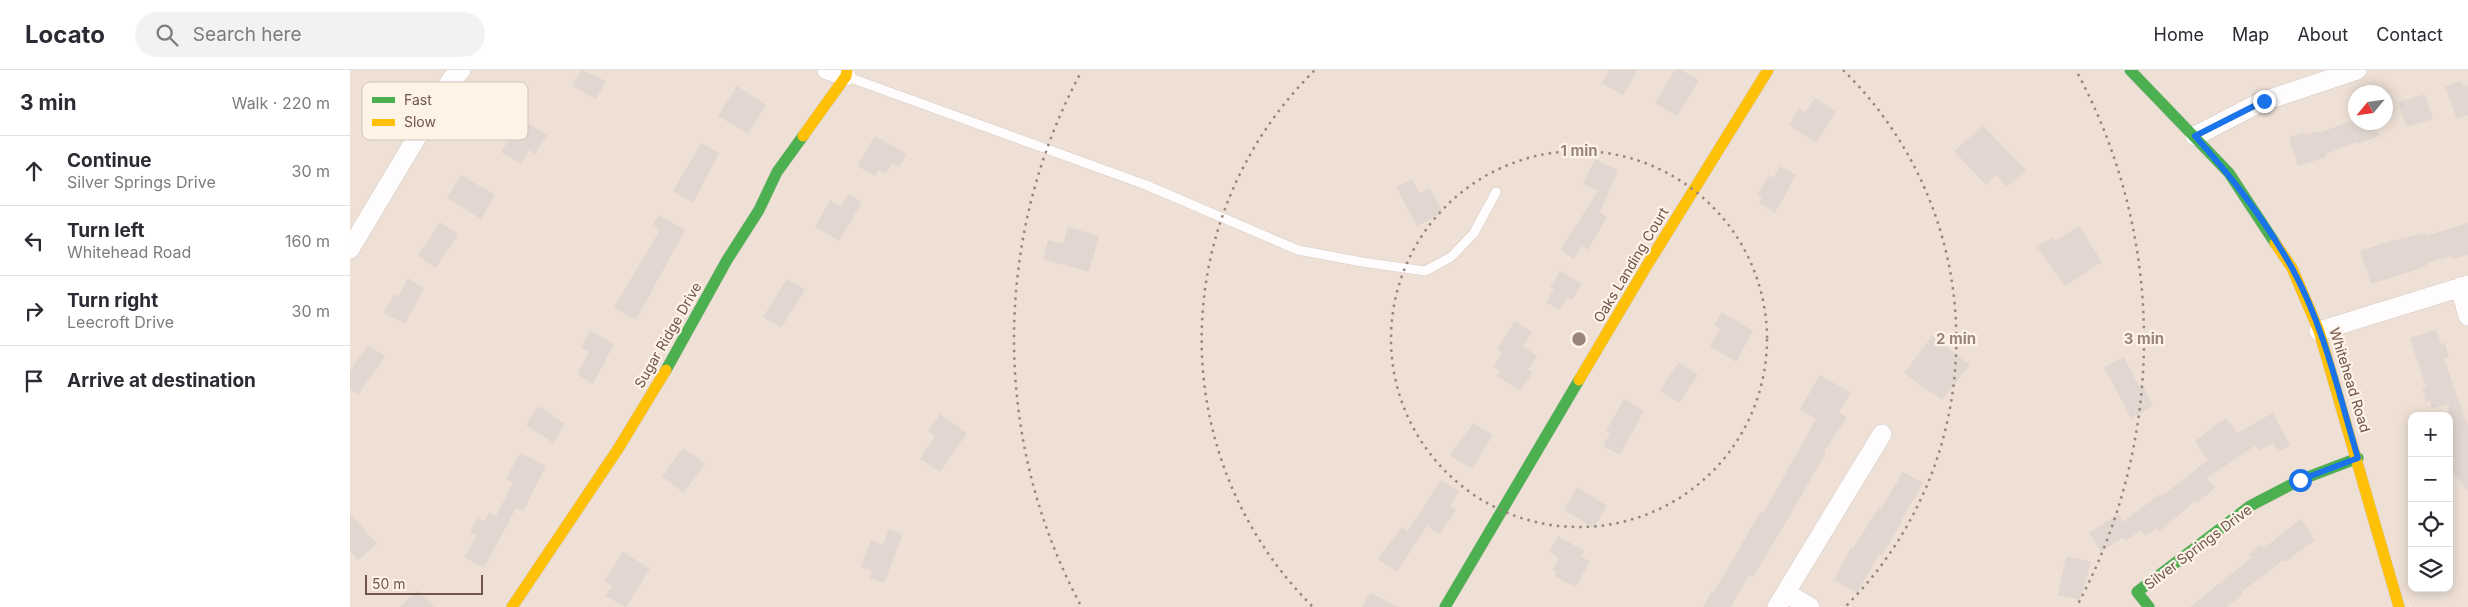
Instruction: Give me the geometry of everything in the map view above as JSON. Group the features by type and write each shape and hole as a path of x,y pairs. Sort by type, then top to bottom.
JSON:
{"street":[{"path":"451,82 461,70"},
{"path":"827,70 846,73"},
{"name":"Oaks Landing Court","path":"1445,607 1641,276 1768,70"},
{"name":"Whitehead Road","path":"2130,70 2229,173 2292,268 2319,331 2358,458 2399,607"},
{"path":"2195,136 2261,102 2357,70"},
{"name":"Sugar Ridge Drive","path":"512,607 618,449 680,346 727,260 759,210 777,172 846,73"},
{"path":"350,249 416,140"},
{"path":"2319,331 2464,286 2468,316"},
{"path":"1810,607 1782,600 1882,434"},
{"name":"Silver Springs Drive","path":"2149,607 2137,592 2250,506 2300,480 2358,458"}],"lane":[{"path":"846,73 1146,185 1298,250 1362,262 1425,271 1451,256 1474,233 1496,192"}],"shaded area":[{"path":"350,70 2468,70 2468,607 2412,607 2411,605 2409,607 350,607"}],"building":[{"path":"581,70 606,81 596,99 572,86"},
{"path":"1610,70 1638,70 1623,95 1602,83"},
{"path":"1675,70 1681,70 1699,80 1677,116 1655,103"},
{"path":"2461,81 2463,87 2468,85 2468,115 2457,119 2445,87"},
{"path":"737,86 766,105 748,134 718,116"},
{"path":"2425,94 2433,119 2406,127 2399,102"},
{"path":"1815,98 1836,112 1816,143 1789,125 1799,109 1805,112"},
{"path":"2348,122 2348,130 2377,130 2379,136 2358,144 2357,142 2326,154 2326,157 2298,166 2289,137 2304,132 2305,135 2318,131 2319,133"},
{"path":"528,123 547,135 535,154 529,150 521,164 501,152 509,140 528,140"},
{"path":"1983,126 2026,170 2007,187 1996,175 1986,185 1954,151"},
{"path":"875,136 907,154 899,167 892,163 886,174 879,170 875,176 857,166"},
{"path":"701,143 719,153 693,203 673,191"},
{"path":"1595,159 1618,170 1600,212 1607,217 1588,250 1582,246 1574,259 1560,250 1598,191 1583,184"},
{"path":"1780,166 1796,175 1775,213 1759,203 1762,197 1758,194 1769,175 1773,178"},
{"path":"461,175 495,195 481,219 447,198"},
{"path":"1412,179 1420,193 1430,188 1443,212 1417,226 1396,187"},
{"path":"848,194 862,202 839,241 815,227 830,200 841,206"},
{"path":"658,215 685,230 636,320 614,307 660,230 652,226"},
{"path":"440,222 458,234 436,268 418,256"},
{"path":"2468,223 2468,255 2452,259 2452,256 2427,263 2428,266 2371,284 2360,251 2426,233 2426,236"},
{"path":"2079,226 2102,262 2065,286 2037,247 2053,237 2055,241"},
{"path":"1068,227 1099,236 1089,272 1043,259 1048,240 1063,244"},
{"path":"1560,271 1582,284 1572,300 1568,297 1560,310 1546,302 1554,289 1550,287"},
{"path":"408,278 424,288 405,324 384,313 394,294 398,297"},
{"path":"787,279 805,290 781,328 763,317"},
{"path":"1722,312 1753,331 1736,362 1710,346 1720,329 1714,326"},
{"path":"1515,321 1532,332 1523,346 1537,356 1528,369 1533,372 1520,391 1497,376 1500,371 1493,366 1502,353 1497,349"},
{"path":"590,330 614,344 593,384 577,374 589,352 581,348"},
{"path":"2436,330 2441,344 2445,343 2449,358 2444,359 2468,426 2468,491 2453,472 2453,412 2449,412 2449,404 2432,408 2430,401 2426,402 2422,388 2426,387 2410,338"},
{"path":"1932,336 1970,365 1942,400 1904,373"},
{"path":"368,345 385,356 358,395 350,389 350,371"},
{"path":"2124,357 2139,386 2142,384 2153,406 2131,418 2104,367"},
{"path":"1679,362 1698,375 1679,403 1660,390"},
{"path":"1820,375 1851,393 1839,412 1847,417 1824,452 1826,453 1766,556 1752,577 1749,575 1731,607 1703,607 1712,591 1714,592 1761,511 1764,512 1816,419 1800,409"},
{"path":"1624,399 1644,411 1620,455 1603,446 1610,433 1606,431"},
{"path":"538,406 565,424 553,443 526,425"},
{"path":"2273,413 2290,445 2278,452 2273,443 2259,451 2256,445 2207,478 2215,488 2197,503 2195,501 2159,532 2156,528 2145,536 2140,531 2125,541 2123,537 2101,552 2089,533 2118,514 2123,522 2160,494 2162,496 2208,460 2195,441 2226,418 2237,433"},
{"path":"940,414 967,433 940,472 920,459 935,436 928,431"},
{"path":"1473,423 1493,435 1472,469 1450,455"},
{"path":"683,448 705,464 684,493 662,477"},
{"path":"520,453 546,466 523,511 516,508 484,568 464,557 477,535 470,532 478,518 484,521 489,512 496,516 513,483 506,479"},
{"path":"1903,472 1923,483 1902,522 1882,555 1879,554 1857,593 1834,580 1851,548 1853,549 1879,507 1881,509"},
{"path":"1441,480 1459,491 1450,506 1456,509 1440,534 1427,526 1397,572 1378,559 1402,527 1408,531"},
{"path":"1577,487 1607,506 1594,528 1564,510"},
{"path":"350,513 377,544 358,560 350,551"},
{"path":"2301,519 2315,540 2241,592 2243,594 2227,607 2190,607 2251,558 2248,555 2260,545 2263,549"},
{"path":"889,529 903,534 884,583 870,578 872,571 861,567 871,540 883,545"},
{"path":"1558,536 1584,551 1581,556 1590,562 1575,587 1555,576 1557,572 1553,570 1559,558 1549,552"},
{"path":"623,552 650,569 626,607 605,596 612,586 604,582"},
{"path":"2066,556 2091,562 2080,600 2058,595"},
{"path":"417,590 434,607 400,607"},
{"path":"1370,592 1398,607 1362,607"}],"traffic: fast":[{"path":"2130,70 2229,173 2275,243"},
{"path":"666,370 727,260 759,210 777,172 803,136"},
{"path":"1445,607 1579,380"},
{"path":"2149,607 2137,592 2250,506 2300,480 2358,458"}],"traffic: slow":[{"path":"803,136 846,76 847,70"},
{"path":"1579,380 1646,267 1768,70"},
{"path":"2275,243 2292,268 2319,331 2399,607"},
{"path":"512,607 618,449 666,370"}],"route":[{"path":"2264,101 2195,136 2229,173 2292,268 2319,331 2358,458 2300,480"}]}
